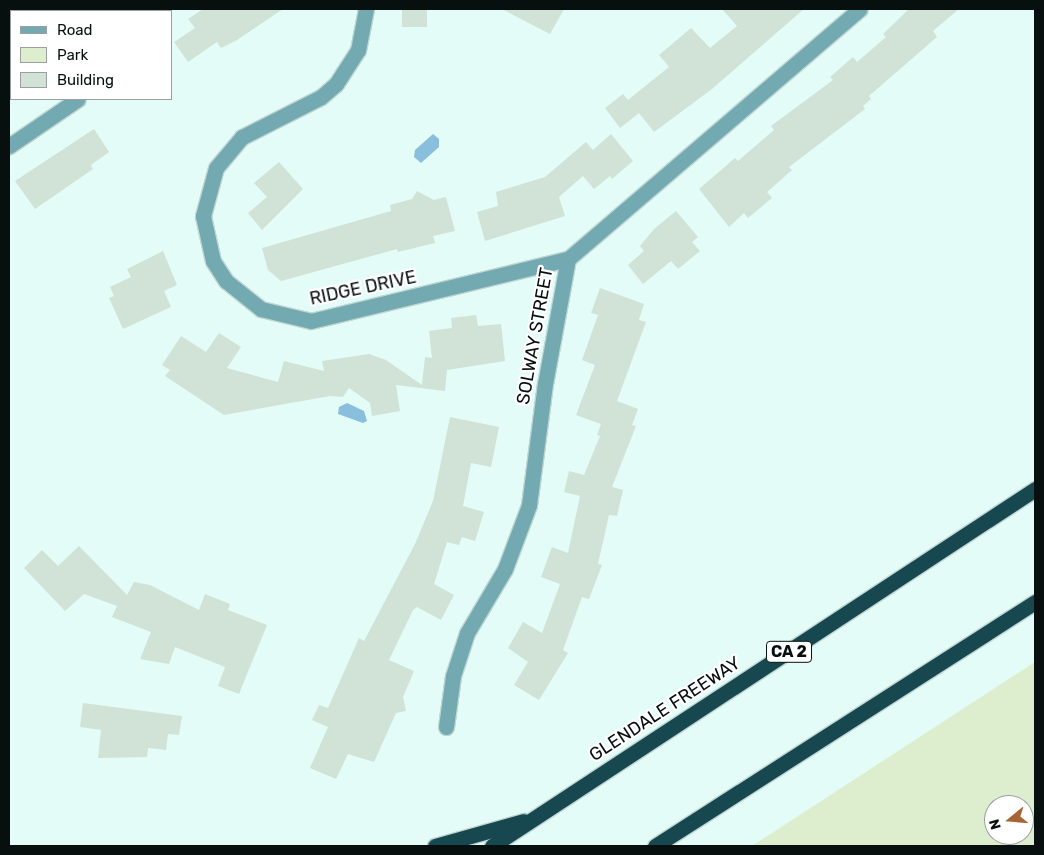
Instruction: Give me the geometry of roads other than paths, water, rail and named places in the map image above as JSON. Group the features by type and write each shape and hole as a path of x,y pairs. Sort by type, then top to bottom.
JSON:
{"highway":[{"name":"GLENDALE FREEWAY","path":"492,846 543,815 632,751 874,598 1035,489"},
{"path":"655,846 1035,602"},
{"path":"435,846 543,815"}],"street":[{"name":"RIDGE DRIVE","path":"366,9 358,50 336,84 321,97 242,137 216,168 203,216 213,261 226,281 261,310 311,321 568,259"},
{"name":"SOLWAY STREET","path":"446,727 453,676 467,633 504,569 529,505 545,384 568,259 860,9"},
{"path":"9,146 77,100"}],"water":[{"path":"433,134 439,139 439,147 421,163 414,157 415,150"},
{"path":"347,403 364,411 367,421 363,423 338,414 339,407"}]}
